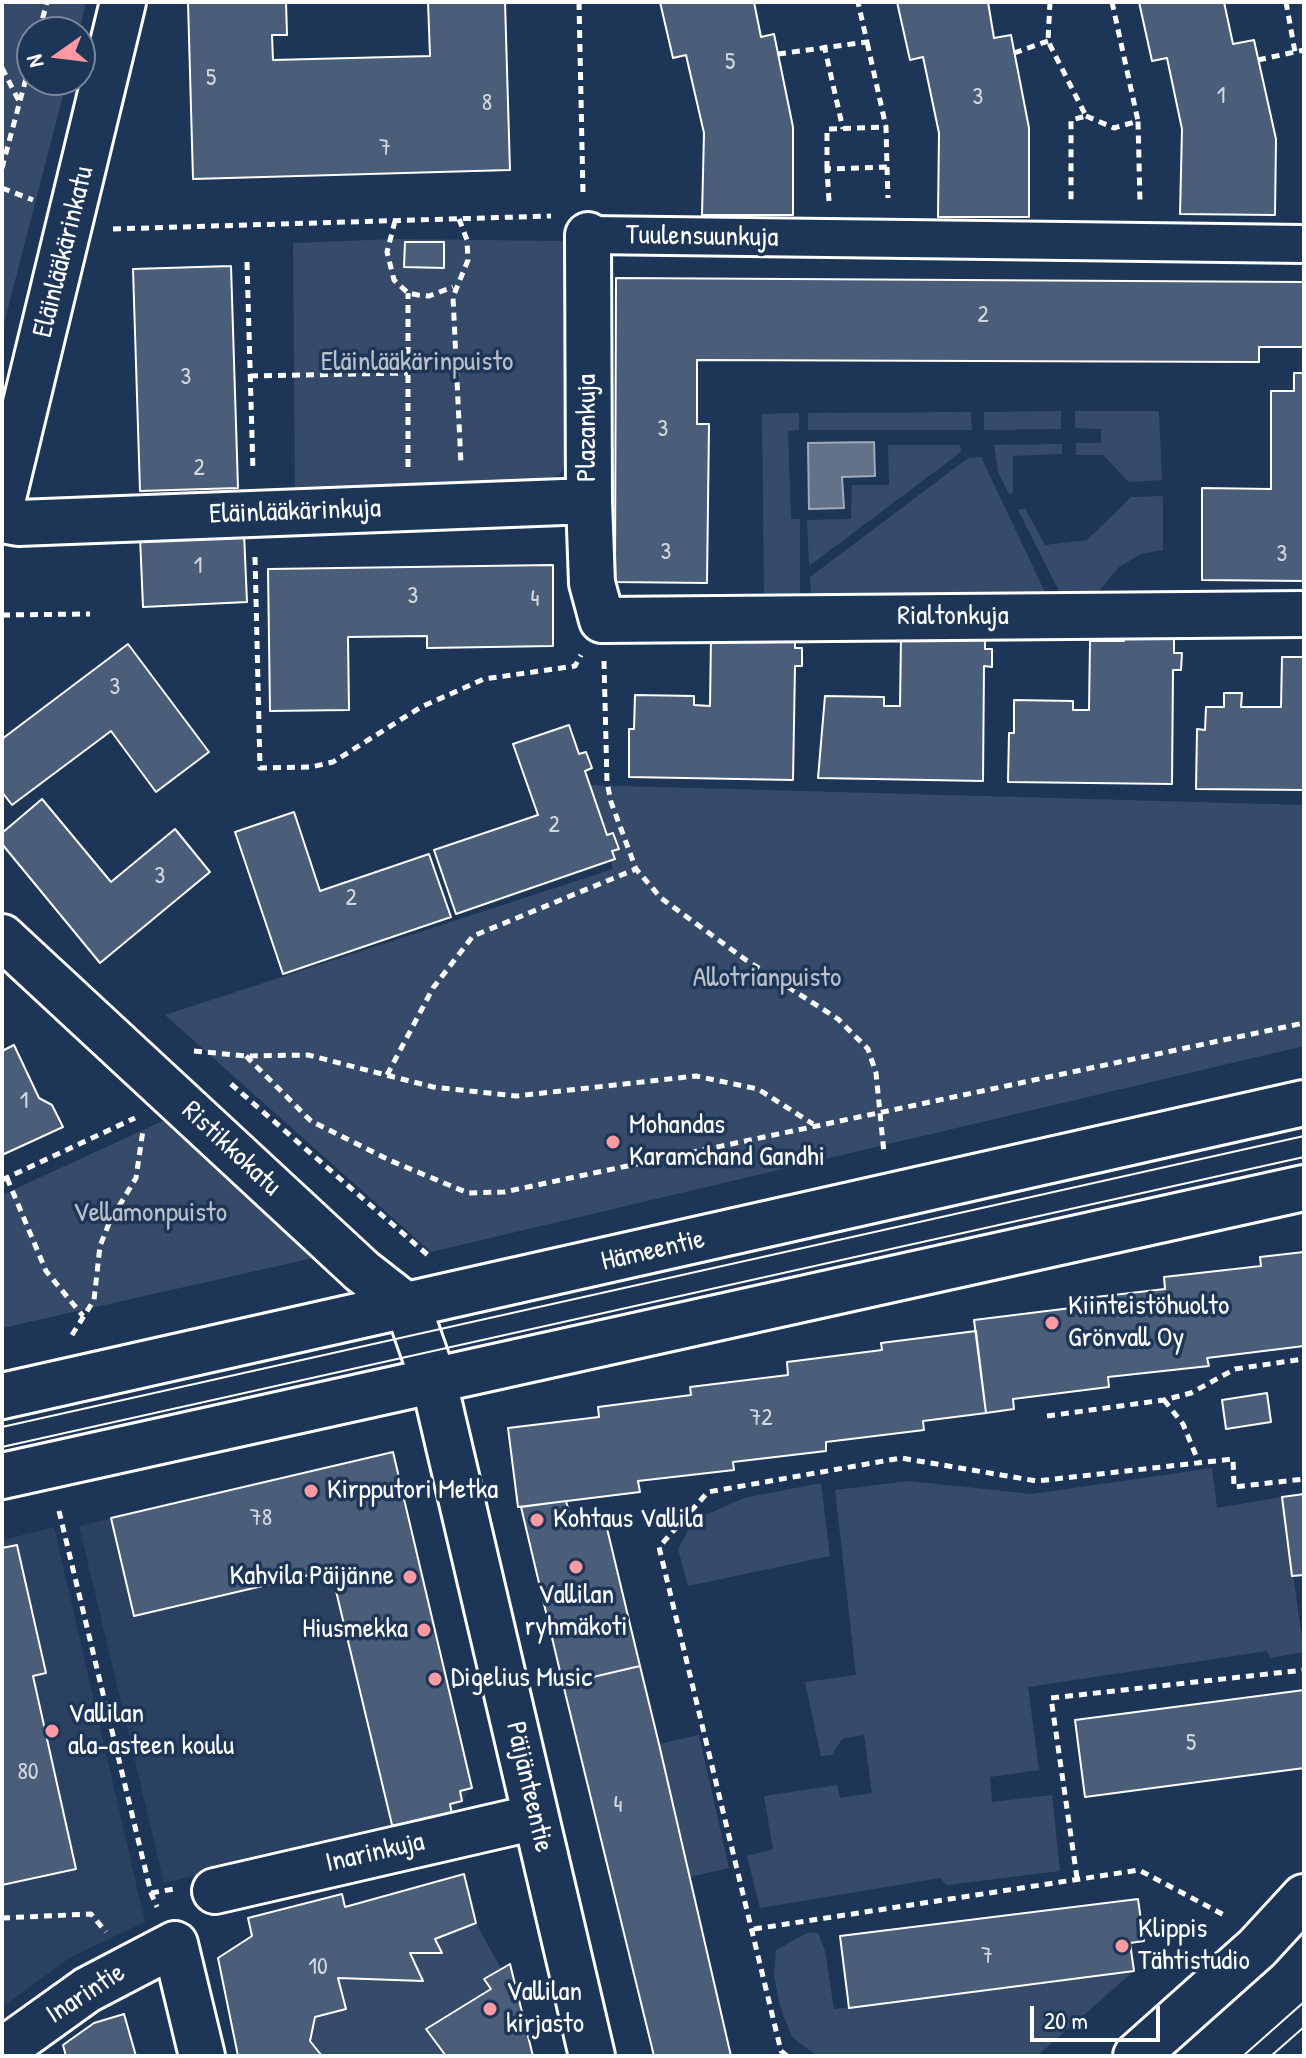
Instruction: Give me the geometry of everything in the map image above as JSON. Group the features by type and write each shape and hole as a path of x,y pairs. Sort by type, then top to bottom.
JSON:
{"street":[{"name":"Eläinlääkärinkatu","path":"2,502 123,2"},
{"name":"Tuulensuunkuja","path":"586,225 1304,244"},
{"name":"Plazankuja","path":"586,225 592,583 602,620"},
{"name":"Eläinlääkärinkuja","path":"2,520 18,523 589,501"},
{"name":"Rialtonkuja","path":"602,620 1304,614"},
{"name":"Ristikkokatu","path":"2,937 362,1271 408,1307"},
{"name":"Hämeentie","path":"2,1396 1304,1103"},
{"path":"2,1476 433,1378 1304,1188"},
{"path":"408,1307 433,1378"},
{"name":"Päijänteentie","path":"433,1378 592,2056"},
{"name":"Inarinkuja","path":"215,1891 536,1817"},
{"path":"1136,2056 1257,1948 1304,1897"},
{"path":"175,1944 202,2056"},
{"name":"Inarintie","path":"2,2051 87,1990 175,1944"}],"path":[{"path":"117,230 459,219 586,225 579,2"},
{"path":"827,169 887,167 886,127 858,2"},
{"path":"1050,2 1048,41 1086,116"},
{"path":"1112,2 1138,121 1141,217"},
{"path":"1286,2 1295,52"},
{"path":"1014,53 1048,41"},
{"path":"778,54 824,45 867,42"},
{"path":"824,45 843,129"},
{"path":"1258,60 1304,50"},
{"path":"2,68 19,101"},
{"path":"2,168 20,96"},
{"path":"1071,205 1071,120 1086,116 1114,128 1138,121"},
{"path":"830,209 827,129 886,127"},
{"path":"459,219 467,240 468,260 454,287 462,505"},
{"path":"395,221 388,240 388,266 394,280 408,293 429,296 454,287"},
{"path":"247,262 260,768 311,767 333,762 421,707 484,679 575,666 602,620"},
{"path":"408,293 408,508"},
{"path":"250,376 408,373"},
{"path":"2,615 90,614"},
{"path":"602,620 607,782 611,802 636,869 661,898 780,984 838,1019 868,1049 876,1073 884,1153"},
{"path":"387,1075 433,988 473,936 636,869"},
{"path":"246,1056 311,1121 389,1160 468,1193 504,1192 1304,1023"},
{"path":"194,1051 246,1056 308,1055 433,1087 516,1096 696,1076 758,1089 813,1125"},
{"path":"83,1316 46,1271 4,1179 145,1113"},
{"path":"71,1336 94,1300 100,1246 136,1178 144,1126"},
{"path":"1047,1416 1164,1400 1191,1393 1235,1369 1304,1359"},
{"path":"1164,1400 1183,1424 1199,1463"},
{"path":"787,2056 781,2051 754,1929 659,1547 708,1492 901,1458 1037,1481 1233,1459 1234,1487 1304,1479"},
{"path":"59,1511 151,1893 175,1944"},
{"path":"1077,1878 1051,1698 1304,1670"},
{"path":"754,1929 1139,1870 1227,1916"},
{"path":"2,1918 91,1914 112,1939"}],"shaded area":[{"path":"874,442 875,476 842,477 844,508 809,509 808,443"},
{"path":"393,1452 472,1788 452,1815 164,1883 79,1526"},
{"name":"Vallilan ala-asteen koulu","path":"54,1527 145,1922 71,1957 2,2007 2,1540"}],"green space":[{"path":"2,2 86,2 83,16 16,16 16,96 63,96 2,331"},
{"name":"Eläinlääkärinpuisto","path":"395,239 566,241 568,460 559,475 546,480 509,483 295,493 293,243"},
{"path":"1061,411 1061,429 984,430 984,412"},
{"path":"1075,411 1159,411 1162,480 1129,482 1103,455 1076,455 1076,443 1101,443 1101,429 1075,428"},
{"path":"971,412 972,430 808,430 808,413"},
{"path":"799,413 799,430 788,431 791,519 800,519 800,593 764,594 762,414"},
{"path":"1062,444 1062,454 1013,456 1013,493 1009,494 998,472 994,445"},
{"path":"888,445 960,445 961,452 809,566 807,520 851,519 852,485 889,485"},
{"path":"981,457 1045,592 811,594 810,577 968,458"},
{"path":"1163,496 1163,550 1141,554 1119,567 1099,591 1059,591 1018,510 1025,508 1045,545 1087,540 1131,497"},
{"name":"Allotrianpuisto","path":"586,785 1304,805 1304,1046 431,1252 165,1015 613,869"},
{"name":"Vellamonpuisto","path":"165,1120 318,1257 2,1328 2,1195"},
{"path":"1212,1468 1217,1508 1282,1497 1304,1652 1270,1658 1267,1651 1028,1687 1039,1770 990,1777 992,1802 1052,1795 1060,1871 947,1885 940,1878 760,1908 747,1856 773,1849 764,1796 837,1785 840,1798 872,1793 864,1735 842,1739 832,1755 821,1756 805,1682 856,1675 835,1490 909,1481 1032,1494"},
{"path":"821,1483 830,1556 688,1586 678,1549 694,1520 744,1498"},
{"path":"699,1735 729,1868 689,1877 659,1744"},
{"path":"476,1923 501,1969 484,1979 491,1989 427,2029 446,2056 322,2056 310,2041 315,2017 346,2009 338,1978 422,1981 410,1953 441,1953 435,1939"},
{"path":"809,1932 818,1933 825,1951 834,2009 1134,1971 1037,2056 817,2056 792,2037 780,2006 774,1976 776,1950"}],"building":[{"path":"188,2 286,2 287,35 272,35 273,60 430,56 428,2 505,2 510,170 193,179"},
{"path":"660,2 754,2 761,37 774,34 793,127 793,215 702,215 704,133 686,55 673,58"},
{"path":"897,2 988,2 994,38 1011,35 1029,128 1029,217 938,217 939,133 923,57 910,60"},
{"path":"1139,2 1224,2 1233,44 1254,40 1276,139 1275,215 1180,214 1182,129 1167,58 1152,61"},
{"path":"405,242 444,242 444,268 404,267"},
{"path":"231,266 238,488 140,491 133,269"},
{"path":"616,278 1304,282 1304,347 1259,347 1259,362 697,360 697,424 709,424 707,583 615,582"},
{"path":"1294,373 1304,373 1304,581 1202,580 1202,488 1271,489 1271,391 1294,391"},
{"path":"244,533 247,602 143,607 140,537"},
{"path":"553,565 553,646 427,648 427,636 348,637 349,710 270,711 268,569"},
{"path":"795,634 795,648 802,648 802,666 795,666 793,780 629,777 629,729 634,729 635,695 694,696 694,705 710,706 711,636"},
{"path":"985,634 985,649 992,649 992,667 984,666 983,781 818,778 825,696 884,697 884,706 900,706 901,637"},
{"path":"1124,637 1174,638 1174,653 1182,653 1181,670 1173,670 1172,784 1008,782 1009,733 1014,733 1014,700 1073,701 1073,710 1089,710 1090,641 1124,641"},
{"path":"128,644 209,752 156,792 111,731 12,805 2,792 2,739"},
{"path":"1282,657 1304,657 1304,790 1196,789 1197,729 1205,730 1206,707 1224,707 1224,693 1242,693 1241,707 1281,707"},
{"path":"569,725 579,754 586,752 592,768 585,771 607,835 613,833 619,849 612,851 615,859 456,914 434,850 538,815 513,744"},
{"path":"42,799 111,882 175,829 210,872 100,963 2,844 2,833"},
{"path":"294,812 320,891 429,854 451,917 283,974 235,832"},
{"path":"14,1045 39,1098 52,1105 63,1127 2,1155 2,1051"},
{"path":"1304,1252 1304,1346 1207,1358 1209,1366 1108,1377 1109,1387 1013,1399 1014,1409 986,1413 974,1320 1071,1308 1070,1300 1165,1289 1164,1277 1261,1266 1260,1257"},
{"path":"976,1331 986,1413 923,1421 924,1430 826,1442 826,1451 733,1462 734,1470 638,1481 640,1492 518,1507 508,1428 599,1417 598,1407 691,1395 690,1387 788,1375 787,1362 882,1350 881,1343"},
{"path":"1267,1393 1271,1422 1226,1429 1222,1400"},
{"path":"393,1452 472,1788 460,1791 462,1801 450,1804 452,1815 393,1829 331,1570 134,1616 111,1518"},
{"path":"1304,1494 1304,1575 1292,1576 1282,1497"},
{"name":"Vallilan ryhmäkoti","path":"566,1501 573,1527 605,1520 640,1666 563,1684 521,1507"},
{"path":"17,1545 46,1673 33,1676 76,1869 2,1885 2,1548"},
{"path":"640,1666 731,2056 654,2056 563,1684"},
{"path":"1304,1690 1304,1768 1085,1797 1075,1720"},
{"path":"464,1874 476,1923 435,1939 442,1953 410,1953 423,1981 338,1978 346,2009 315,2017 310,2041 322,2056 238,2056 218,1958 252,1936 248,1918 342,1894 345,1907"},
{"path":"1138,1899 1144,1941 1130,1943 1134,1971 849,2008 840,1936"},
{"name":"Vallilan kirjasto","path":"510,1964 533,2056 446,2056 426,2029 491,1989 484,1979"},
{"path":"124,2014 136,2056 66,2056 63,2045 94,2023"}],"tram line":[{"path":"2,1427 1304,1136"},
{"path":"2,1447 1304,1157"},
{"path":"1243,2056 1304,2002"},
{"path":"1271,2056 1304,2027"}],"place":[{"name":"Mohandas Karamchand Gandhi","path":"613,1142"},
{"name":"Kiinteistöhuolto Grönvall Oy","path":"1052,1323"},
{"name":"Kirpputori Metka","path":"311,1491"},
{"name":"Kohtaus Vallila","path":"537,1520"},
{"name":"Vallilan ryhmäkoti","path":"576,1567"},
{"name":"Kahvila Päijänne","path":"410,1577"},
{"name":"Hiusmekka","path":"424,1630"},
{"name":"Digelius Music","path":"435,1679"},
{"name":"Vallilan ala-asteen koulu","path":"52,1731"},
{"name":"Klippis Tähtistudio","path":"1122,1946"},
{"name":"Vallilan kirjasto","path":"490,2009"}]}
